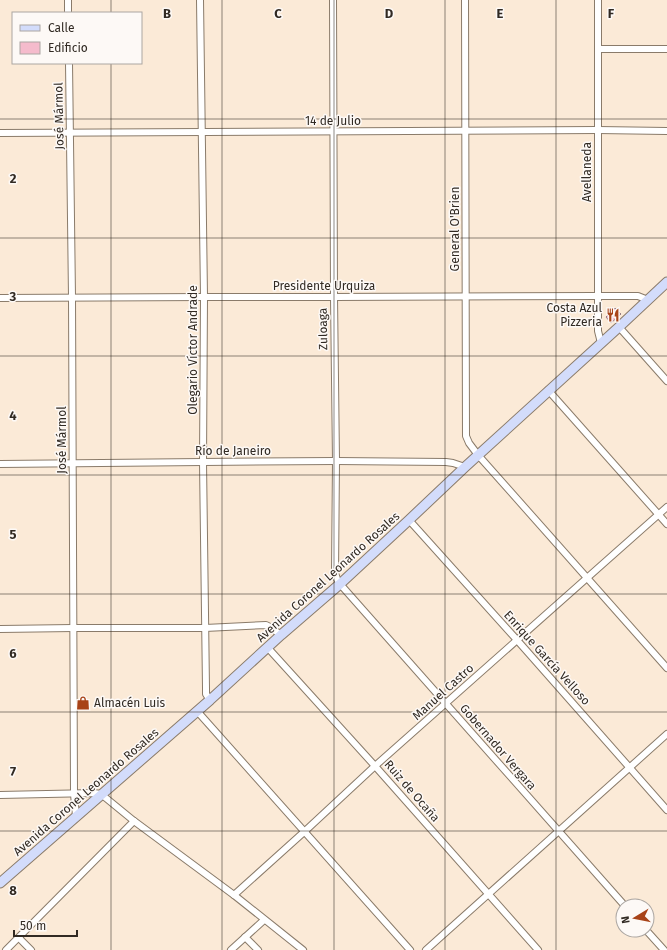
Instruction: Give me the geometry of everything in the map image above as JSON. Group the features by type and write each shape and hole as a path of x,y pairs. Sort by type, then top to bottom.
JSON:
{"street":[{"path":"68,0 68,12"},
{"name":"Olegario Víctor Andrade","path":"200,0 204,296 203,462 205,628 206,694 210,700"},
{"name":"Zuloaga","path":"333,0 336,573 340,584"},
{"name":"General O'Brien","path":"465,0 466,436 469,443 478,455 667,668"},
{"name":"Avellaneda","path":"598,0 598,331 601,343"},
{"path":"598,49 667,49"},
{"name":"José Mármol","path":"69,64 72,297 74,794 76,816"},
{"name":"14 de Julio","path":"0,133 598,130 667,131"},
{"name":"Avenida Coronel Leonardo Rosales","path":"0,884 340,584 548,390 667,282"},
{"name":"Presidente Urquiza","path":"0,298 204,296 638,296 648,300"},
{"path":"619,327 667,381"},
{"path":"548,390 667,524"},
{"name":"Río de Janeiro","path":"0,464 446,462 465,467"},
{"name":"Manuel Castro","path":"234,895 375,766 667,507"},
{"name":"Enrique García Velloso","path":"409,520 667,810"},
{"name":"Gobernador Vergara","path":"340,584 618,898"},
{"path":"0,630 266,626 270,627 281,635"},
{"name":"Ruiz de Ocaña","path":"268,648 538,950"},
{"path":"197,711 410,950"},
{"path":"426,950 667,734"},
{"path":"0,795 101,794 134,821 234,895 303,950"},
{"path":"6,950 134,821"},
{"path":"231,950 264,920"},
{"path":"245,937 258,950"},
{"path":"19,938 31,950"},
{"path":"653,938 664,950"}],"building":[{"name":"Costa Azul Pizzeria","path":"615,308 621,314 611,323 606,317"}],"place":[{"name":"Costa Azul Pizzeria","path":"613,315"},
{"name":"Almacén Luis","path":"83,703"}]}
